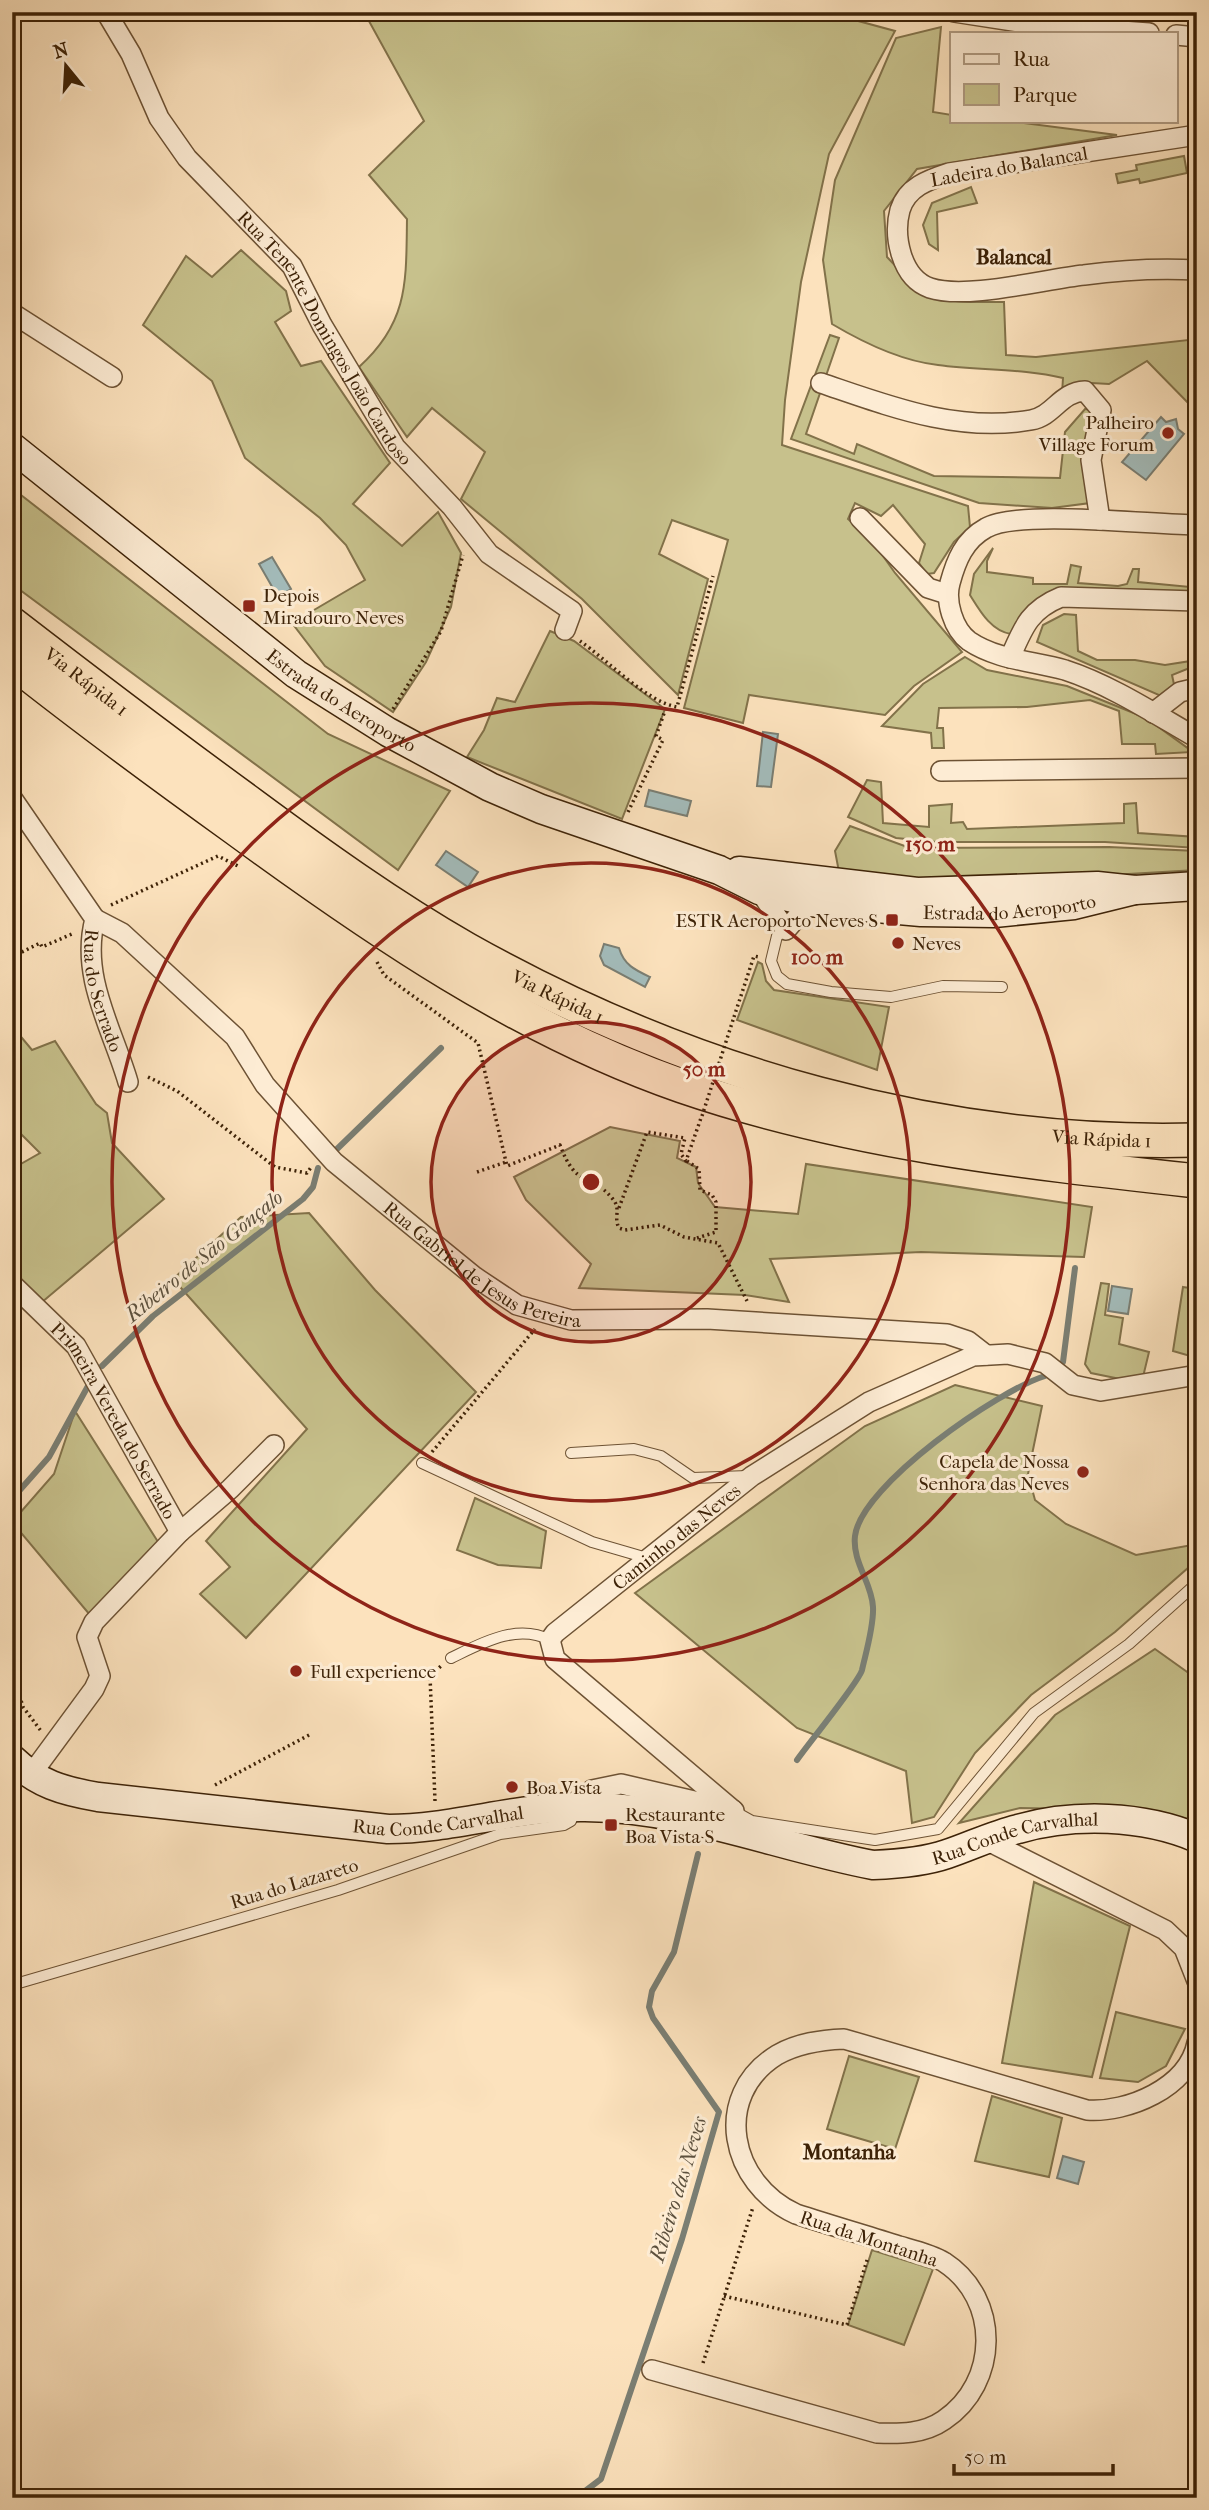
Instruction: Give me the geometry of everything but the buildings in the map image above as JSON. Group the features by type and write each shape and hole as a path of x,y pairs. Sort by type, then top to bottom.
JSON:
{"highway":[{"name":"Via Rápida 1","path":"12,624 135,719 380,896 465,948 609,1021 711,1062 784,1085 910,1115 1022,1133 1090,1138 1197,1140"},
{"name":"Via Rápida 1","path":"12,661 92,724 361,918 538,1022 610,1056 682,1086 905,1143 1021,1162 1197,1181"}],"main road":[{"name":"Estrada do Aeroporto","path":"12,447 296,674 388,732 490,787 541,809 719,870 759,890 810,901 910,912 994,913 1074,905 1135,890"},
{"name":"Estrada do Aeroporto","path":"719,870 917,892 1097,886 1135,890 1197,886"},
{"path":"810,901 834,895 917,892"},
{"name":"Rua Conde Carvalhal","path":"21,1767 66,1792 355,1826 436,1827 580,1807 672,1817 873,1866 903,1864 945,1855 1020,1828 1055,1822 1111,1819 1177,1830 1197,1838"}],"street":[{"name":"Rua Tenente Domingos João Cardoso","path":"106,12 131,54 159,118 187,158 292,266 380,426 395,447 452,507 469,533 489,554 572,611 565,629"},
{"path":"954,12 1038,25 1135,32"},
{"path":"1178,35 1197,37"},
{"name":"Ladeira do Balancal","path":"1197,135 949,173 920,183 901,207 896,231 901,254 910,272 929,288 962,292 1086,274 1197,270"},
{"path":"12,313 112,377"},
{"path":"821,383 923,416 964,423 1040,418 1071,392 1085,391 1101,410 1091,460 1100,520"},
{"path":"860,517 928,588 947,594"},
{"path":"1197,525 1100,520 1018,521 988,526 970,539 956,561 947,594 953,619 967,639 989,652 1066,671 1153,713 1197,738"},
{"path":"1010,658 1024,626 1040,605 1061,597 1197,601"},
{"path":"1153,713 1180,692 1197,688"},
{"path":"941,771 1197,768"},
{"name":"Rua do Serrado","path":"12,798 105,917 90,946 93,982 126,1074"},
{"path":"759,890 786,930 810,901"},
{"name":"Rua Gabriel de Jesus Pereira","path":"105,917 235,1037 265,1085 334,1162 496,1293 517,1305 571,1320 707,1319 947,1334 968,1341 986,1355"},
{"name":"Primeira Vereda do Serrado","path":"12,1284 76,1346 180,1532"},
{"name":"Caminho das Neves","path":"550,1640 647,1558 752,1476 869,1402 973,1356 1008,1354 1045,1363 1073,1385 1101,1391 1126,1390 1197,1375"},
{"name":"Primeira Vereda do Serrado","path":"21,1767 51,1745 94,1689 100,1676 87,1637 94,1622 180,1532 230,1489 274,1445"},
{"path":"550,1640 555,1659 734,1811"},
{"path":"580,1807 592,1790 621,1784 734,1811"},
{"path":"984,1839 1165,1930 1184,1948 1197,1981"},
{"name":"Rua da Montanha","path":"652,2370 877,2433 902,2434 923,2430 942,2422 962,2406 975,2387 983,2362 986,2336 984,2311 972,2288 944,2261 796,2214 780,2207 752,2181 736,2140 736,2124 748,2086 775,2056 816,2040 844,2039 1062,2103 1105,2111 1152,2097 1169,2084 1196,2048"}],"lane":[{"path":"786,930 777,936 771,961 777,976 787,984 831,992 891,997 943,986 1002,987"},
{"path":"570,1454 635,1449 661,1456 693,1478 752,1476"},
{"path":"422,1463 592,1542 647,1558"},
{"path":"734,1811 752,1821 875,1840 938,1829 1034,1713 1129,1644 1197,1583"},
{"path":"451,1658 492,1639 534,1631 550,1640"},
{"name":"Rua do Lazareto","path":"12,1985 338,1890 500,1835 564,1825 571,1821 580,1807"}],"path":[{"path":"389,715 441,631 469,533"},
{"path":"565,629 667,705 677,707 682,699 713,576"},
{"path":"622,824 663,740 656,736 667,705"},
{"path":"105,917 107,907 218,856 243,869"},
{"path":"12,957 40,943 42,947 76,933 79,944"},
{"path":"373,956 384,975 478,1043 507,1166 560,1145 568,1166 576,1176 602,1189 619,1208"},
{"path":"686,1161 754,956"},
{"path":"126,1074 177,1091 275,1167 307,1173"},
{"path":"695,1238 716,1232 716,1202 712,1195 700,1190 696,1164 686,1161 681,1154 685,1138 647,1132 616,1217 619,1228 625,1230 660,1225 684,1237 709,1240 722,1248 751,1309"},
{"path":"477,1172 506,1162"},
{"path":"422,1463 547,1314"},
{"path":"12,1491 15,1495 12,1498"},
{"path":"430,1676 436,1827"},
{"path":"12,1685 16,1684 23,1707 51,1745"},
{"path":"205,1808 209,1789 311,1734"},
{"path":"701,2370 755,2198"},
{"path":"724,2296 847,2325 871,2246"}],"green space":[{"path":"364,12 845,12 851,19 895,31 829,154 801,282 785,400 782,445 968,506 970,527 954,542 934,573 927,574 919,563 925,544 893,505 881,516 855,503 848,519 871,539 895,573 962,652 914,686 885,715 749,695 743,723 684,708 728,540 672,520 659,554 708,579 678,695 582,599 461,499 485,452 432,408 407,437 359,367 387,334 396,317 405,281 406,262 407,219 369,175 424,121"},
{"path":"941,27 933,112 950,115 950,122 1017,122 1117,135 917,169 884,211 887,257 915,284 938,298 965,302 1004,302 1006,355 1036,357 1197,339 1197,412 1147,361 1109,384 1092,383 1062,394 1063,378 910,360 857,338 832,324 823,260 835,180 896,38"},
{"path":"1184,156 1187,173 1140,183 1139,179 1118,183 1116,174 1137,170 1136,165"},
{"path":"971,187 977,203 937,212 938,250 929,244 923,225 932,203"},
{"path":"241,250 286,291 291,311 275,322 301,366 321,361 390,463 353,504 402,546 438,512 461,553 451,607 426,662 393,712 325,666 292,623 365,580 346,545 320,518 245,458 212,381 143,325 186,256 212,277"},
{"path":"830,335 839,338 806,434 854,454 857,444 934,476 1060,478 1065,432 1085,409 1096,410 1090,503 1052,508 979,503 791,439"},
{"path":"12,488 328,734 450,791 398,870 12,584"},
{"path":"993,548 987,561 987,572 1033,578 1033,584 1067,584 1071,565 1081,567 1078,583 1118,586 1127,584 1133,569 1139,569 1138,582 1190,587 1193,571 1197,572 1197,592 1082,595 1011,634 992,625 970,595 974,574"},
{"path":"1064,614 1076,615 1078,651 1097,660 1135,660 1165,665 1197,660 1197,665 1172,675 1175,689 1161,696 1037,642 1043,625"},
{"path":"550,631 574,641 665,709 622,819 467,757 484,730 497,698 515,702"},
{"path":"965,657 987,670 1067,686 1146,718 1193,752 1156,754 1155,744 1122,744 1119,711 1090,700 1027,707 939,708 937,728 943,728 944,748 932,748 931,733 882,726 923,684"},
{"path":"867,780 881,782 883,823 929,827 929,806 952,804 951,823 963,822 967,829 1124,823 1124,804 1136,803 1138,833 1197,837 1197,848 1105,842 937,842 896,838 848,817"},
{"path":"850,826 910,848 1109,847 1197,851 1197,870 1008,881 840,877 835,851"},
{"path":"758,962 762,964 766,981 774,990 889,1007 877,1070 737,1020"},
{"path":"12,1026 32,1050 55,1041 96,1104 107,1113 112,1143 164,1199 41,1303 12,1276 12,1169 40,1153 12,1125"},
{"path":"610,1127 680,1141 677,1158 696,1167 698,1183 715,1207 798,1214 806,1164 1092,1207 1084,1257 921,1252 770,1259 789,1302 745,1295 579,1288 591,1264 526,1200 514,1177"},
{"path":"309,1213 375,1290 476,1392 246,1638 200,1594 230,1567 206,1541 307,1429 173,1279 241,1217"},
{"path":"1101,1283 1109,1284 1105,1315 1123,1318 1119,1344 1149,1352 1143,1377 1130,1381 1091,1373 1085,1364"},
{"path":"1183,1287 1197,1289 1197,1358 1173,1351"},
{"path":"955,1385 1042,1406 1028,1474 1035,1500 1066,1524 1136,1555 1192,1545 1197,1548 1197,1560 1115,1632 1031,1695 975,1753 934,1817 912,1823 906,1771 797,1728 635,1593 865,1426"},
{"path":"75,1411 160,1545 90,1615 12,1522 54,1474"},
{"path":"475,1498 546,1531 541,1568 498,1565 457,1550"},
{"path":"1155,1649 1197,1679 1197,1821 1144,1810 1020,1808 959,1823 1055,1715"},
{"path":"1034,1882 1130,1926 1092,2077 1002,2063"},
{"path":"1116,2012 1185,2029 1166,2066 1138,2082 1100,2078"},
{"path":"849,2056 919,2077 895,2149 827,2129"},
{"path":"992,2096 1062,2118 1049,2177 975,2161"},
{"path":"872,2250 933,2269 904,2345 848,2325"}],"water":[{"path":"1161,417 1166,422 1176,419 1178,429 1184,434 1146,480 1122,462"},
{"path":"272,557 291,589 278,597 259,564"},
{"path":"763,732 778,734 771,787 757,786"},
{"path":"649,790 691,801 687,816 645,806"},
{"path":"446,851 478,872 468,887 436,865"},
{"path":"604,944 619,948 627,963 650,977 645,987 604,965 600,956"},
{"path":"1112,1286 1132,1289 1128,1314 1108,1311"},
{"path":"1063,2156 1084,2162 1078,2184 1057,2178"}],"waterway":[{"name":"Ribeiro de São Gonçalo","path":"337,1149 441,1048"},
{"name":"Ribeiro de São Gonçalo","path":"102,1366 153,1316 303,1199 313,1187 318,1168"},
{"name":"Ribeiro das Neves","path":"1063,1362 1075,1268"},
{"name":"Ribeiro das Neves","path":"797,1760 843,1700 862,1670 873,1614 872,1598 855,1546 855,1536 863,1515 881,1491 935,1442 997,1400 1045,1376"},
{"name":"Ribeiro de São Gonçalo","path":"12,1499 49,1457 88,1386"},
{"name":"Ribeiro das Neves","path":"576,2498 601,2479 682,2239 719,2112 653,2018 649,2007 652,1991 674,1952 698,1854"}],"place":[{"name":"Palheiro Village Forum","path":"1168,433"},
{"name":"Depois Miradouro Neves","path":"249,606"},
{"name":"ESTR Aeroporto Neves S","path":"892,920"},
{"name":"Neves","path":"898,943"},
{"name":"Capela de Nossa Senhora das Neves","path":"1083,1472"},
{"name":"Full experience","path":"296,1671"},
{"name":"Boa Vista","path":"512,1787"},
{"name":"Restaurante Boa Vista S","path":"611,1825"}],"district":[{"name":"Balancal","path":"1014,257"},
{"name":"Montanha","path":"849,2152"}]}
